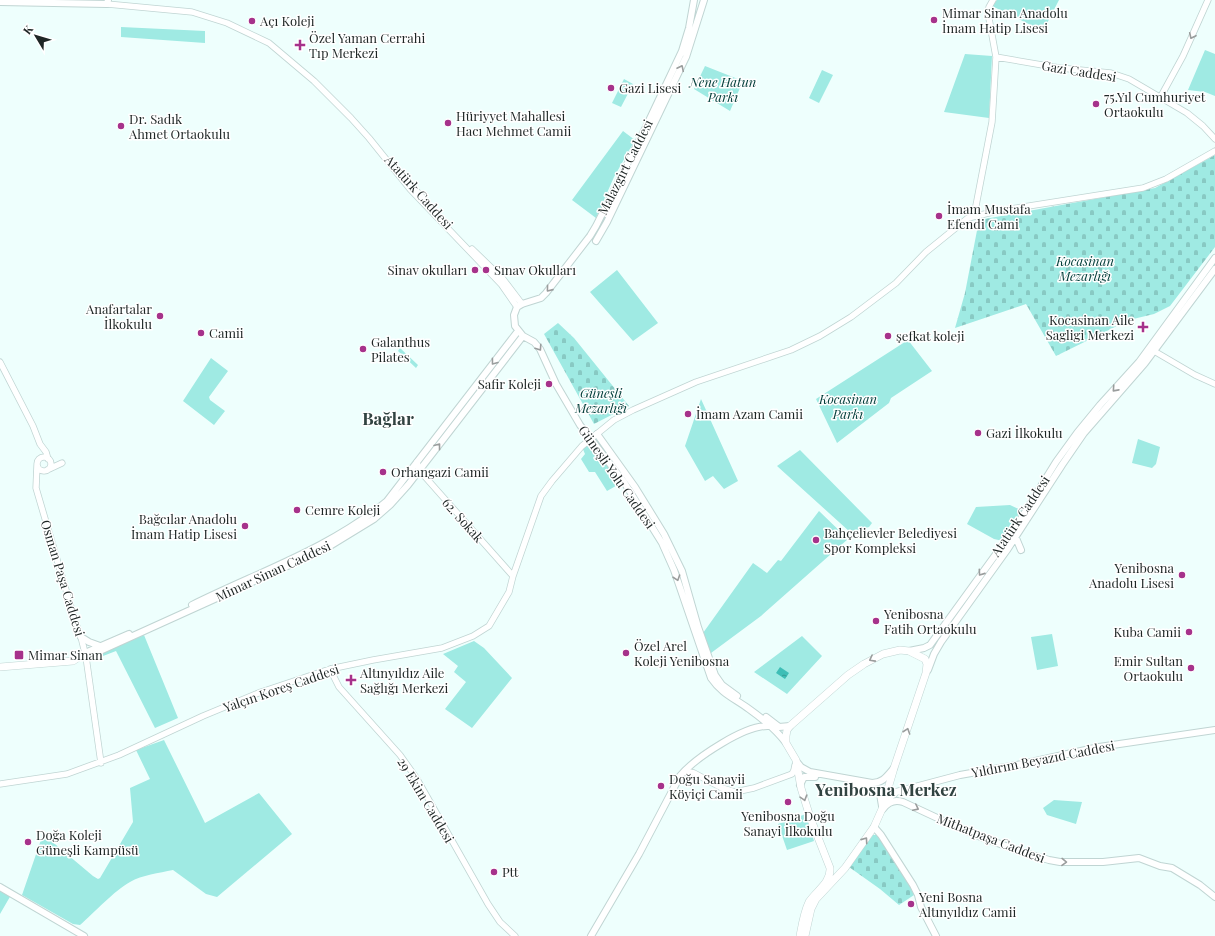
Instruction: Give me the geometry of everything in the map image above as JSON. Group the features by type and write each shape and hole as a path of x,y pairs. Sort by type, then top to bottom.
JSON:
{"main road":[{"name":"Malazgirt Caddesi","path":"520,306 541,298 590,236 640,140 682,51 689,28 694,0"},
{"name":"Malazgirt Caddesi","path":"596,241 607,222 686,57 704,0"},
{"name":"Atatürk Caddesi","path":"3,1 107,2"},
{"name":"Atatürk Caddesi","path":"790,726 864,664 892,651 918,650 930,645 1017,525 1056,462 1077,433 1139,362 1215,258"},
{"path":"805,936 811,909 816,899 845,868 874,827 882,809 894,768 926,673 941,642 1016,538 1084,433 1145,363 1215,269"},
{"path":"520,306 514,319 515,326 520,333"},
{"name":"Güneşli Yolu Caddesi","path":"520,333 534,342 540,349 568,406 590,439 625,485 662,543 674,570 711,678 718,687 750,709 786,742"},
{"name":"Mimar Sinan Caddesi","path":"85,655 100,646 303,554 370,515 387,501 520,333"},
{"name":"Mimar Sinan Caddesi","path":"85,655 91,655 325,549 374,519 390,505 419,470 520,333"},
{"name":"Güneşli Yolu Caddesi","path":"596,434 635,487 664,534 682,571 698,627 716,675 722,685 779,726 790,726"},
{"path":"1016,538 1021,550"},
{"path":"81,637 100,646"},
{"path":"909,651 925,659 927,664 926,673"},
{"path":"0,668 73,661 85,655"},
{"path":"591,936 639,854 680,776 706,753 733,738 758,726 770,726"},
{"path":"790,726 786,736 786,742 801,767 810,772 890,785 902,789"},
{"name":"Yıldırım Beyazıd Caddesi","path":"882,809 890,796 902,789 960,775 1022,764 1099,747 1215,730"},
{"path":"796,760 800,785 810,817 830,868 830,876 809,903 803,920 800,936"},
{"path":"872,783 880,783 894,768"},
{"path":"800,785 804,777 809,776 848,782 866,787 880,794 882,809"},
{"name":"Mithatpaşa Caddesi","path":"882,809 889,803 897,800 981,837 1022,852 1060,862 1103,862 1139,858 1160,866 1172,868 1200,885 1215,897"},
{"path":"874,827 881,835 913,885 921,907 936,936"},
{"path":"828,862 840,869 845,868"},
{"path":"0,886 84,936"}],"street":[{"path":"993,0 988,13 996,57 992,122 974,216 1143,188 1166,179 1215,151"},
{"path":"1160,98 1183,56 1208,0"},
{"name":"Atatürk Caddesi","path":"107,2 192,12 226,23 269,43 314,81 330,92 348,111 412,189 503,278 520,306"},
{"name":"Gazi Caddesi","path":"996,57 1060,68 1111,73 1129,79 1187,113 1203,126 1215,139"},
{"name":"Yalçın Koreş Caddesi","path":"0,784 67,774 101,763 251,695 330,669 442,648 473,636 490,624 509,592 513,576 541,496 582,446 590,439 614,420 633,410 696,382 791,350 820,336 851,317 896,283 926,252 968,218 974,216"},
{"path":"590,236 596,241"},
{"path":"1154,351 1195,375 1215,384"},
{"name":"Osman Paşa Caddesi","path":"0,362 33,426 40,444 41,452 38,462 36,488 81,637 101,763"},
{"name":"Osman Paşa Caddesi","path":"40,444 46,452 49,460"},
{"path":"44,457 49,460 62,464 46,470 40,470 38,462 44,457"},
{"path":"36,488 40,475 50,467 49,460"},
{"name":"62. Sokak","path":"417,462 419,470 513,576"},
{"name":"29 Ekim Caddesi","path":"330,669 339,687 400,755 417,779 488,904 500,922 515,936"},
{"path":"685,771 694,773 722,788 735,792 754,788 792,774 796,760"},
{"path":"783,777 791,777 800,785"}],"green space":[{"path":"997,0 1059,0 1043,31 992,6"},
{"path":"121,27 205,31 205,43 121,37"},
{"path":"1205,50 1215,54 1215,96 1205,92 1188,90"},
{"path":"965,54 992,56 989,118 944,112"},
{"name":"Nene Hatun Parkı","path":"705,66 743,81 730,111 694,89"},
{"path":"822,70 833,75 819,103 809,98"},
{"path":"624,79 633,84 621,107 612,103"},
{"path":"623,131 635,140 614,177 596,218 572,200"},
{"name":"Kocasinan Mezarlığı","path":"1215,155 1215,247 1170,306 1154,314 1129,320 1056,356 1026,304 955,328 965,293 979,220 1155,188"},
{"path":"617,270 658,323 633,341 590,292"},
{"name":"Güneşli Mezarlığı","path":"558,323 574,338 629,406 594,424 544,334"},
{"name":"Kocasinan Parkı","path":"908,340 932,371 891,398 889,403 837,443 816,399"},
{"path":"400,348 418,365 416,368 398,351"},
{"path":"211,358 228,371 209,397 210,400 225,411 214,425 183,401"},
{"path":"701,399 738,481 724,489 713,476 705,481 685,446"},
{"path":"1138,439 1160,447 1156,464 1152,468 1132,463"},
{"path":"593,446 621,483 607,491 595,472 589,472 581,459 585,454 582,447"},
{"path":"800,450 872,523 869,527 850,532 777,466"},
{"path":"1010,505 1021,510 1003,541 994,539 967,524 976,507"},
{"path":"819,511 848,539 761,616 711,653 703,633 753,563 767,573 778,560 781,561"},
{"path":"1052,634 1058,666 1037,670 1031,637"},
{"path":"144,635 178,718 155,728 116,651 90,661 90,658"},
{"path":"802,636 822,656 787,694 754,672"},
{"path":"474,641 484,648 512,678 472,728 445,709 466,682 454,672 458,666 443,654"},
{"path":"164,740 205,823 259,793 292,834 217,897 206,894 173,870 156,873 130,882 124,886 80,925 73,924 22,895 43,834 93,876 98,879 100,878 133,822 130,788 150,779 136,750"},
{"path":"1054,800 1082,802 1076,824 1047,815 1043,808"},
{"path":"806,814 814,841 787,850 778,824"},
{"path":"873,835 878,835 908,882 914,895 899,905 880,889 849,867"},
{"path":"0,889 11,895 0,914"}],"water":[{"path":"780,667 789,673 785,679 776,673"}],"place":[{"name":"Mimar Sinan Anadolu İmam Hatip Lisesi","path":"934,20"},
{"name":"Açı Koleji","path":"252,21"},
{"name":"Özel Yaman Cerrahi Tıp Merkezi","path":"300,45"},
{"name":"Gazi Lisesi","path":"611,88"},
{"name":"75.Yıl Cumhuriyet Ortaokulu","path":"1096,104"},
{"name":"Hüriyyet Mahallesi Hacı Mehmet Camii","path":"448,123"},
{"name":"Dr. Sadık Ahmet Ortaokulu","path":"121,126"},
{"name":"İmam Mustafa Efendi Cami","path":"939,216"},
{"name":"Sinav okulları","path":"475,270"},
{"name":"Sınav Okulları","path":"486,270"},
{"name":"Anafartalar İlkokulu","path":"160,316"},
{"name":"Kocasinan Aile Sagligi Merkezi","path":"1143,327"},
{"name":"Camii","path":"201,333"},
{"name":"şefkat koleji","path":"888,336"},
{"name":"Galanthus Pilates","path":"363,349"},
{"name":"Safir Koleji","path":"549,384"},
{"name":"İmam Azam Camii","path":"688,414"},
{"name":"Gazi İlkokulu","path":"978,433"},
{"name":"Orhangazi Camii","path":"383,472"},
{"name":"Cemre Koleji","path":"297,510"},
{"name":"Bağcılar Anadolu İmam Hatip Lisesi","path":"245,526"},
{"name":"Bahçelievler Belediyesi Spor Kompleksi","path":"816,540"},
{"name":"Yenibosna Anadolu Lisesi","path":"1182,575"},
{"name":"Yenibosna Fatih Ortaokulu","path":"876,621"},
{"name":"Kuba Camii","path":"1189,632"},
{"name":"Özel Arel Koleji Yenibosna","path":"626,653"},
{"name":"Mimar Sinan","path":"19,655"},
{"name":"Emir Sultan Ortaokulu","path":"1191,668"},
{"name":"Altınyıldız Aile Sağlığı Merkezi","path":"351,680"},
{"name":"Doğu Sanayii Köyiçi Camii","path":"661,786"},
{"name":"Yenibosna Doğu Sanayi İlkokulu","path":"788,802"},
{"name":"Doğa Koleji Güneşli Kampüsü","path":"28,842"},
{"name":"Ptt","path":"494,872"},
{"name":"Yeni Bosna Altınyıldız Camii","path":"911,904"}],"district":[{"name":"Bağlar","path":"388,419"},
{"name":"Yenibosna Merkez","path":"886,790"}]}
